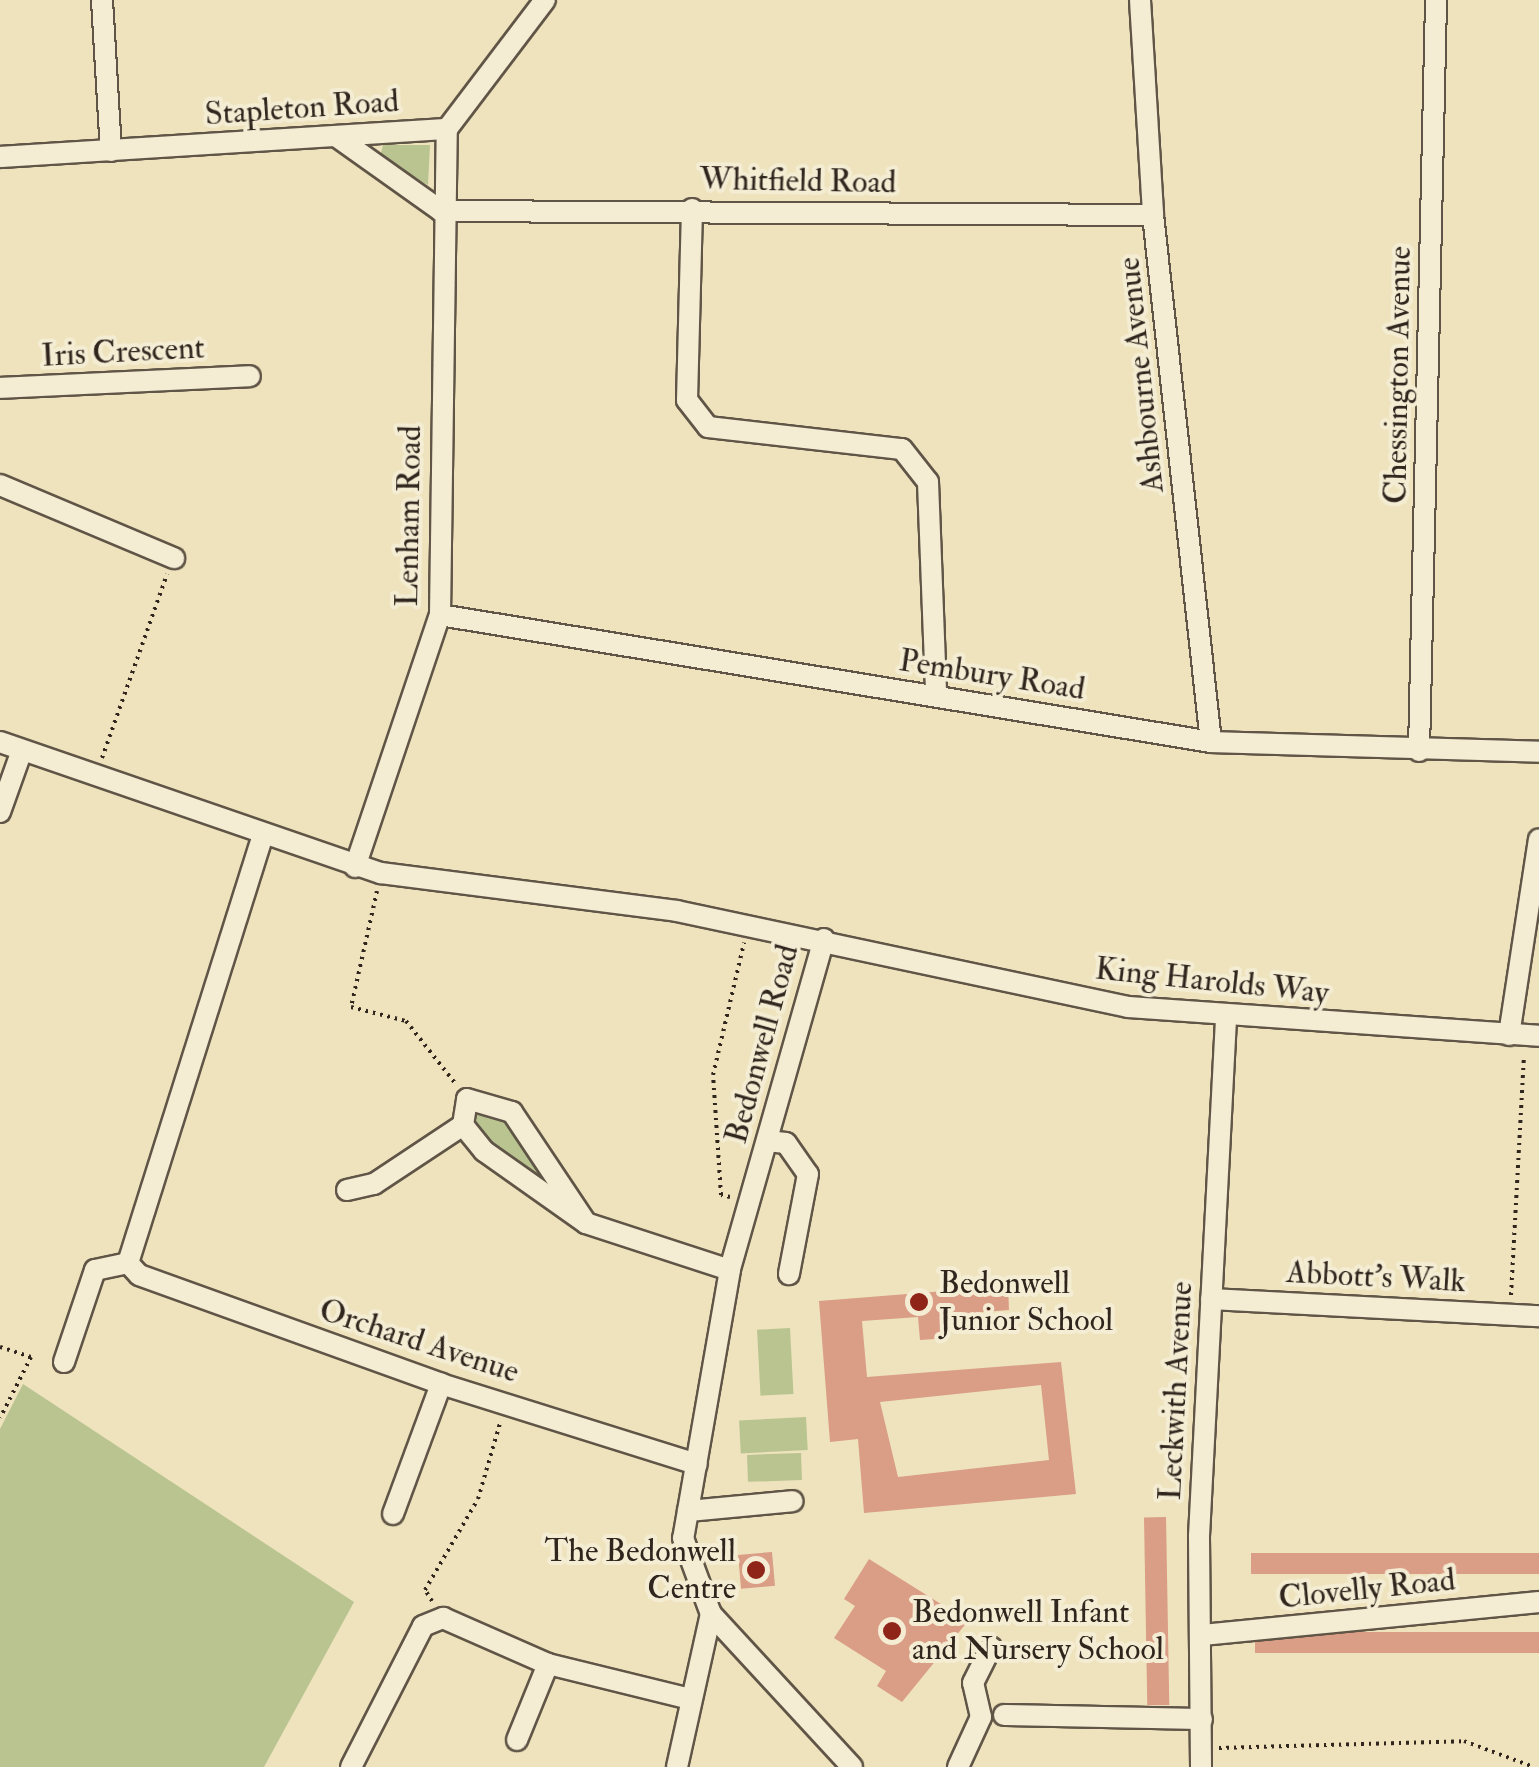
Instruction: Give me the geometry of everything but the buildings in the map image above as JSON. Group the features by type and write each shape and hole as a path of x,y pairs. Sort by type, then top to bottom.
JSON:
{"street":[{"path":"102,0 111,150"},
{"name":"Stapleton Road","path":"0,156 447,128 545,0"},
{"name":"Ashbourne Avenue","path":"1140,0 1153,216 1211,742"},
{"name":"Chessington Avenue","path":"1419,751 1436,0"},
{"name":"Lenham Road","path":"354,867 440,615 441,212 447,128"},
{"path":"337,137 441,212"},
{"path":"692,209 687,400 708,427 902,449 928,482 936,696"},
{"name":"Whitfield Road","path":"441,212 692,209 1153,216"},
{"name":"Iris Crescent","path":"0,388 250,376"},
{"path":"0,486 174,558"},
{"name":"Pembury Road","path":"440,615 1211,742 1539,752"},
{"name":"Bedonwell Road","path":"0,742 94,781 354,867 824,939 730,1270 683,1538 711,1614 852,1767"},
{"path":"0,812 22,754"},
{"path":"64,1362 95,1270 128,1263 262,838"},
{"path":"1525,1035 1539,839"},
{"name":"King Harolds Way","path":"824,939 1128,1007 1226,1019 1525,1035"},
{"name":"Leckwith Avenue","path":"1202,1758 1210,1299 1226,1019"},
{"path":"586,1224 512,1112 467,1099 463,1125 484,1152 586,1224 730,1270"},
{"path":"347,1190 374,1184 463,1125"},
{"path":"767,1141 786,1143 808,1174 789,1274"},
{"name":"Orchard Avenue","path":"128,1263 139,1275 442,1384 697,1464"},
{"name":"Abbott's Walk","path":"1210,1299 1539,1316"},
{"path":"392,1514 442,1384"},
{"path":"688,1511 793,1502"},
{"name":"Clovelly Road","path":"1202,1635 1539,1602"},
{"path":"677,1767 711,1614"},
{"path":"350,1767 422,1626 443,1618 548,1664 691,1700"},
{"path":"958,1767 981,1717 972,1682 990,1646"},
{"path":"517,1740 548,1664"},
{"path":"1004,1715 1202,1719"}],"path":[{"path":"94,781 174,558"},
{"path":"381,873 350,1007 406,1021 467,1099"},
{"path":"748,925 712,1075 721,1195 750,1201"},
{"path":"1510,1314 1525,1035"},
{"path":"0,1347 31,1357 0,1418"},
{"path":"443,1618 425,1590 478,1499 507,1402"},
{"path":"1202,1758 1464,1741 1534,1767"}],"green space":[{"path":"383,145 430,145 428,185 380,157"},
{"path":"474,1110 504,1114 563,1197 506,1156 473,1122"},
{"path":"790,1328 793,1394 760,1396 757,1330"},
{"path":"23,1384 354,1602 264,1767 0,1767 0,1429"},
{"path":"806,1417 808,1450 741,1453 739,1421"},
{"path":"801,1453 802,1480 748,1482 747,1455"}],"place":[{"name":"Bedonwell Junior School","path":"919,1302"},
{"name":"The Bedonwell Centre","path":"756,1570"},
{"name":"Bedonwell Infant and Nursery School","path":"892,1631"}]}
